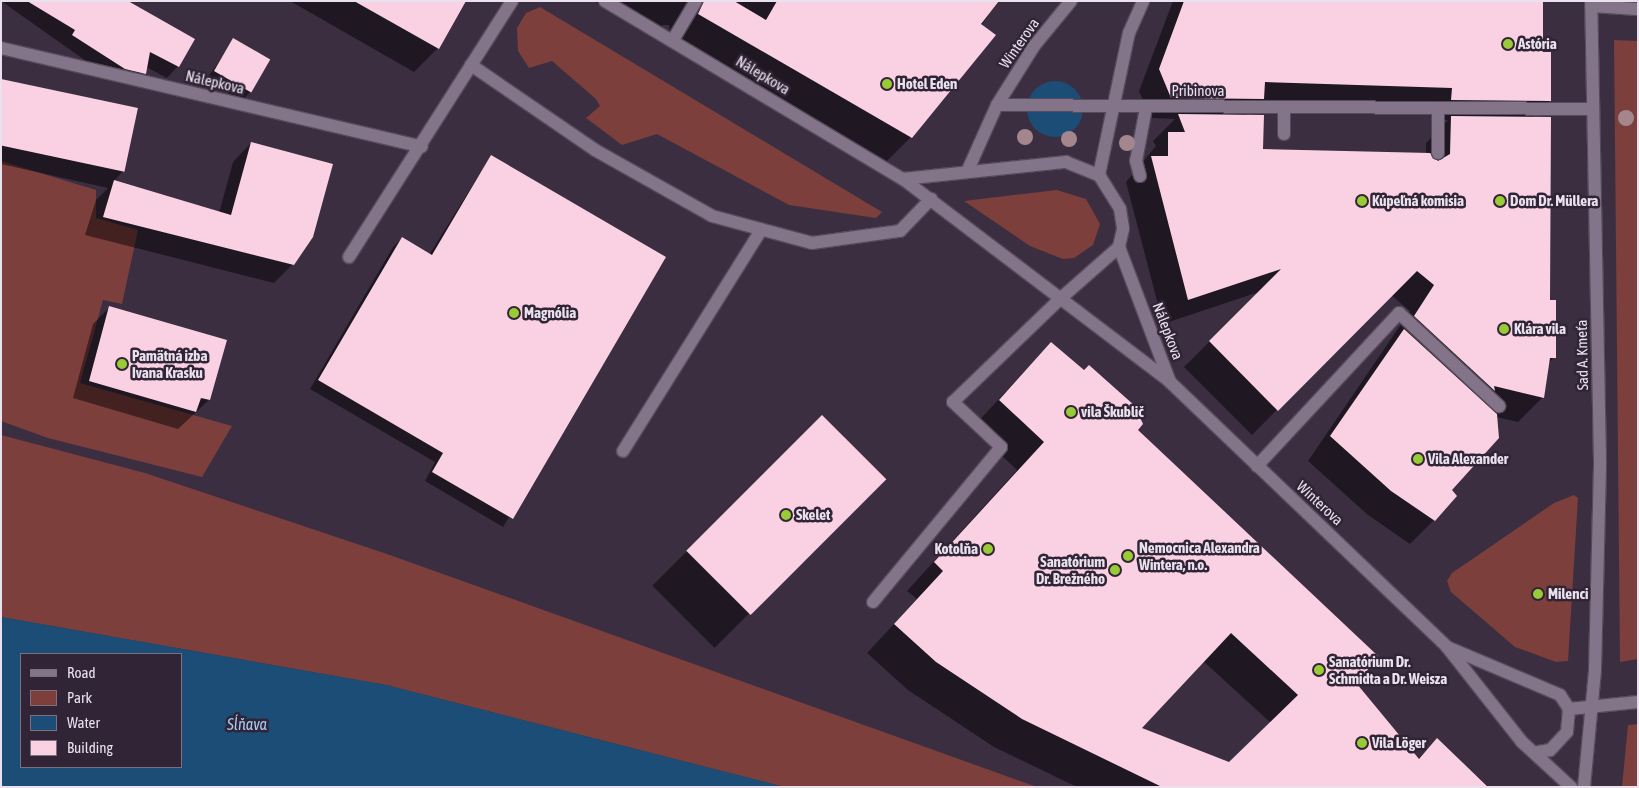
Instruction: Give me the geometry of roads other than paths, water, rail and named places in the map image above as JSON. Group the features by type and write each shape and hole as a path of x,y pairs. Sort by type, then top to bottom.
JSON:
{"street":[{"path":"349,258 422,147 512,1"},
{"name":"Nálepkova","path":"605,1 903,179 1062,297 1170,382"},
{"path":"673,40 696,1"},
{"name":"Winterova","path":"967,172 997,105 1034,46 1071,1"},
{"path":"903,179 1066,162 1099,175 1111,108 1129,33 1143,1"},
{"path":"1591,4 1624,5 1638,9"},
{"name":"Sad A. Kmeťa","path":"1584,787 1592,707 1600,462 1591,4"},
{"name":"Nálepkova","path":"1,48 422,147"},
{"path":"471,65 595,150 712,216 812,243 900,231 931,199"},
{"path":"997,105 1111,108"},
{"name":"Pribinova","path":"1111,108 1593,109"},
{"path":"1140,176 1136,161 1146,108"},
{"path":"1284,108 1284,134"},
{"path":"1438,108 1438,154"},
{"name":"Nálepkova","path":"1099,175 1120,209 1123,229 1119,247 1170,382"},
{"path":"623,451 761,230"},
{"path":"873,602 1001,447 953,402 1062,297 1119,247"},
{"path":"1257,466 1399,313 1499,406"},
{"name":"Winterova","path":"1170,382 1447,647 1522,742 1538,752"},
{"name":"Winterova","path":"1447,647 1541,683 1560,695 1570,709"},
{"path":"1572,787 1538,752 1560,742 1571,721 1570,709 1638,702"}],"water":[{"path":"1049,81 1061,81 1071,85 1079,93 1083,109 1079,125 1071,133 1061,137 1049,137 1039,133 1031,125 1027,115 1027,103 1031,93 1039,85"},
{"name":"Sĺňava","path":"1,617 386,685 784,787 1,787"}],"place":[{"name":"Astória","path":"1508,44"},
{"name":"Hotel Eden","path":"887,84"},
{"name":"Kúpeľná komisia","path":"1362,201"},
{"name":"Dom Dr. Müllera","path":"1500,201"},
{"name":"Magnólia","path":"514,313"},
{"name":"Klára vila","path":"1504,329"},
{"name":"Pamätná izba Ivana Krasku","path":"122,364"},
{"name":"vila Škublič","path":"1071,412"},
{"name":"Vila Alexander","path":"1418,459"},
{"name":"Skelet","path":"786,515"},
{"name":"Kotolňa","path":"988,549"},
{"name":"Nemocnica Alexandra Wintera, n.o.","path":"1128,556"},
{"name":"Sanatórium Dr. Brežného","path":"1115,570"},
{"name":"Milenci","path":"1538,594"},
{"name":"Sanatórium Dr. Schmidta a Dr. Weisza","path":"1319,670"},
{"name":"Vila Löger","path":"1362,743"}]}
